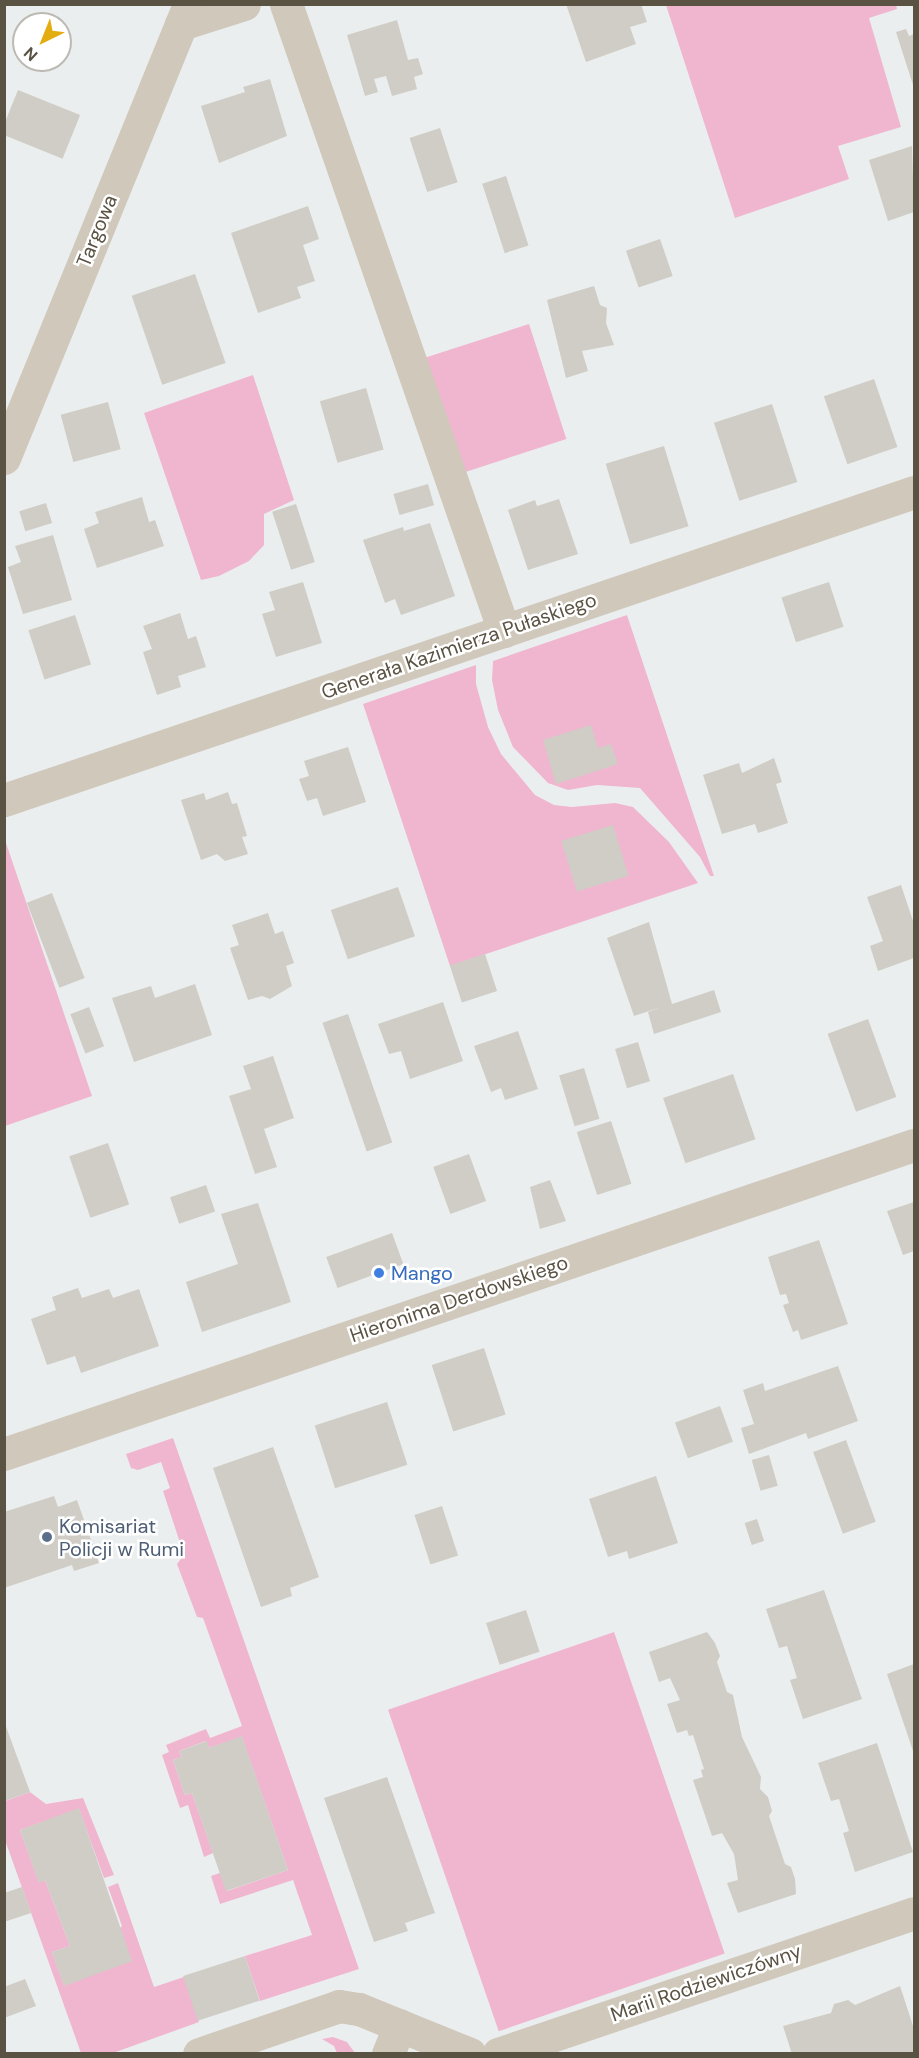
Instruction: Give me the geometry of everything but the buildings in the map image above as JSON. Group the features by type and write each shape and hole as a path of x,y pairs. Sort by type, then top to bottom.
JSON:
{"street":[{"path":"185,14 244,4"},
{"path":"286,4 504,630"},
{"name":"Targowa","path":"4,458 185,14"},
{"name":"Generała Kazimierza Pułaskiego","path":"4,800 915,492"},
{"name":"Hieronima Derdowskiego","path":"4,1454 915,1145"},
{"name":"Marii Rodziewiczówny","path":"498,2054 915,1913"},
{"path":"199,2054 339,2006 394,2039 470,2054"}],"shaded area":[{"path":"666,5 896,5 897,9 869,18 901,127 838,146 849,179 735,218"},
{"path":"529,324 566,439 461,473 423,358"},
{"path":"253,375 294,500 264,514 264,545 249,561 219,576 201,580 144,413"},
{"path":"627,615 714,876 710,876 700,857 640,788 597,785 568,790 548,783 513,747 498,710 492,680 493,661"},
{"path":"476,665 476,684 488,727 501,754 535,795 554,805 572,807 615,803 633,807 669,842 698,883 450,966 363,704"},
{"path":"4,837 92,1096 5,1126 4,1126"},
{"path":"173,1438 359,1969 260,2001 245,1956 312,1935 293,1880 220,1904 211,1876 220,1873 227,1891 288,1870 242,1737 209,1748 206,1741 179,1751 182,1757 173,1760 185,1795 192,1793 213,1853 204,1857 188,1805 180,1808 162,1755 169,1752 166,1745 206,1729 210,1738 242,1726 203,1618 197,1617 177,1564 184,1555 163,1491 170,1488 161,1462 138,1470 131,1468 126,1454"},
{"path":"614,1632 725,1953 499,2031 388,1710"},
{"path":"30,1792 46,1804 83,1798 114,1875 104,1878 79,1809 20,1830 39,1882 45,1880 70,1946 52,1952 64,1985 122,1926 108,1887 118,1883 154,1987 184,1977 199,2022 113,2053 81,2053 5,1840 5,1801"},
{"path":"333,2037 347,2042 355,2053 337,2053 334,2046 322,2039"}],"place":[{"name":"Mango","path":"379,1273"},
{"name":"Komisariat Policji w Rumi","path":"47,1537"}]}
